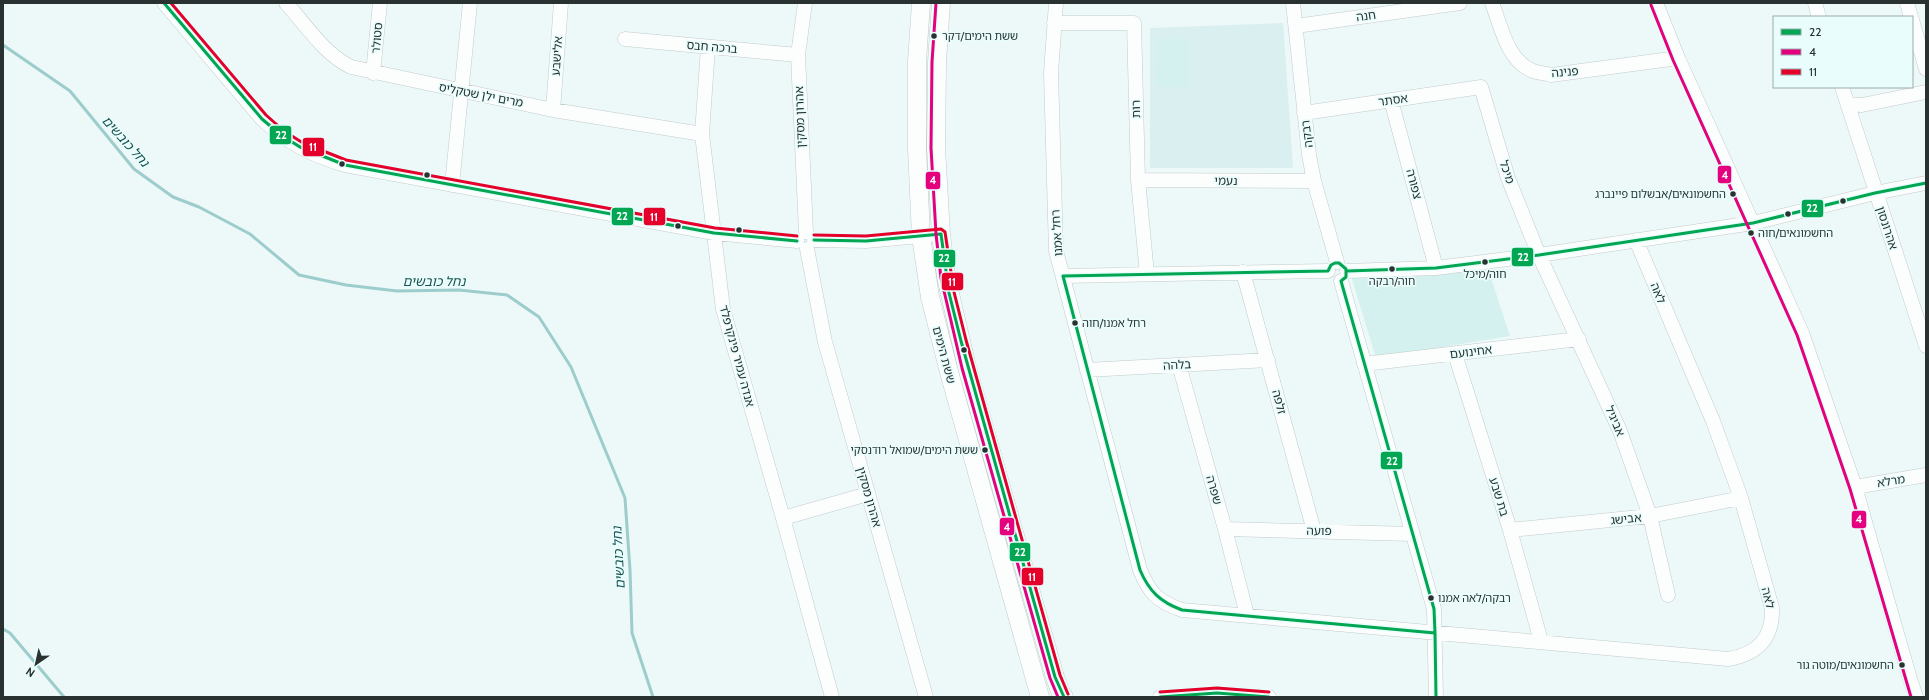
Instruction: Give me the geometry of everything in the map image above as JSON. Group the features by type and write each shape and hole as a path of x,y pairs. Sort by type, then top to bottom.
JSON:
{"main road":[{"name":"ששת הימים","path":"921,3 917,61 916,114 921,236 930,297 940,338 1040,697"},
{"name":"ששת הימים","path":"942,3 939,24 936,108 941,234 949,293 966,360 1055,677 1064,697"},
{"path":"939,24 950,3"}],"street":[{"path":"164,3 262,119 297,147 320,158 345,165 714,233 806,241 866,241 941,234"},
{"name":"מרים ילן שטקליס","path":"286,3 339,61 351,67 373,73 553,110 702,134"},
{"name":"סטולר","path":"373,73 380,3"},
{"path":"452,185 470,3"},
{"name":"אלישבע","path":"553,110 561,3"},
{"name":"אהרון מסקין","path":"805,3 798,55 806,241 825,342 926,697"},
{"name":"רחל אמנו","path":"1056,3 1051,73 1056,251 1138,563 1146,585 1153,595 1165,604 1182,610 1435,633"},
{"name":"רבקה","path":"1293,3 1304,113 1314,182 1434,609 1436,697"},
{"name":"חנה","path":"1296,26 1460,3"},
{"name":"פנינה","path":"1492,3 1512,55 1521,65 1533,71 1551,75 1678,58"},
{"path":"1656,3 1678,58 1802,333 1855,487 1916,697"},
{"path":"1815,3 1819,16"},
{"path":"1907,3 1911,16"},
{"name":"רות","path":"1054,22 1134,23 1138,180 1147,274"},
{"path":"1913,24 1926,69"},
{"name":"ברכה חבס","path":"625,39 798,55"},
{"name":"אנדה עמיר פינקרפלד","path":"708,46 702,134 723,309 783,518 832,697"},
{"name":"אסתר","path":"1304,113 1481,88"},
{"name":"מיכל","path":"1481,88 1508,178 1539,255"},
{"name":"אהרונסון","path":"1842,88 1875,193 1926,346"},
{"path":"1848,104 1862,105 1926,92"},
{"name":"צפורה","path":"1391,100 1436,268"},
{"name":"נעמי","path":"1138,180 1314,182"},
{"path":"1063,276 1436,268 1539,255 1753,224 1875,193 1926,183"},
{"name":"לאה","path":"1435,633 1541,641 1728,659 1742,657 1752,652 1766,637 1772,623 1772,608 1741,498 1714,422 1636,240"},
{"name":"אביגיל","path":"1539,255 1579,339 1620,431 1650,516 1668,596"},
{"name":"זלפה","path":"1243,272 1314,531"},
{"name":"אחינועם","path":"1364,364 1579,339"},
{"name":"בת שבע","path":"1455,354 1510,530 1541,641"},
{"name":"בלהה","path":"1087,370 1268,360"},
{"name":"שפרה","path":"1179,365 1225,529 1247,615"},
{"name":"מרלא","path":"1855,487 1926,475"},
{"path":"783,518 868,494"},
{"name":"אבישג","path":"1510,530 1650,516 1741,498"},
{"name":"פועה","path":"1225,529 1413,534"},
{"path":"1910,679 1912,697"},
{"path":"1160,697 1217,693 1269,697"}],"shaded area":[{"path":"1283,23 1293,168 1150,168 1150,28"},
{"path":"1158,38 1190,39 1188,87 1156,86"},
{"path":"1489,272 1510,336 1376,358 1351,276"}],"waterway":[{"name":"נחל כובשים","path":"3,45 70,91 134,169 173,197 199,207 250,234 299,275 346,285 397,291 459,290 507,295 539,317 571,367 625,498 630,570 632,633 653,697"},
{"path":"3,629 10,633 64,697"}],"transit line":[{"name":"22","path":"164,3 262,119 281,135 300,147 345,165 714,233 797,241"},
{"name":"11","path":"171,3 266,115 284,131 303,143 346,160 715,228 797,236"},
{"name":"4","path":"936,3 932,62 931,148 936,234 941,278 962,368 1050,678 1058,697"},
{"name":"4","path":"1651,5 1673,60 1797,335 1850,489 1911,697"},
{"name":"22","path":"1347,271 1436,268 1539,255 1753,223 1875,193 1926,183"},
{"name":"11","path":"814,235 866,236 941,229 945,232 954,292 966,340 1060,675 1068,694"},
{"name":"22","path":"814,240 866,241 941,234 949,293 961,341 1055,677 1064,697"},
{"name":"22","path":"1335,263 1339,263 1346,269 1346,277 1341,281 1434,609 1435,633 1182,610 1167,603 1156,595 1147,584 1140,570 1063,276 1328,271 1331,265 1335,263"},
{"name":"22","path":"1435,633 1436,697"},
{"name":"11","path":"1160,692 1217,688 1269,692"},
{"name":"22","path":"1160,697 1217,693 1269,697"}],"place":[{"name":"ששת הימים/דקר","path":"934,36"},
{"name":"החשמונאים/אבשלום פיינברג","path":"1733,194"},
{"name":"החשמונאים/חוה","path":"1751,233"},
{"name":"חוה/מיכל","path":"1485,262"},
{"name":"חוה/רבקה","path":"1392,269"},
{"name":"רחל אמנו/חוה","path":"1075,323"},
{"name":"ששת הימים/שמואל רודנסקי","path":"985,450"},
{"name":"רבקה/לאה אמנו","path":"1431,598"},
{"name":"החשמונאים/מוטה גור","path":"1902,665"}]}
